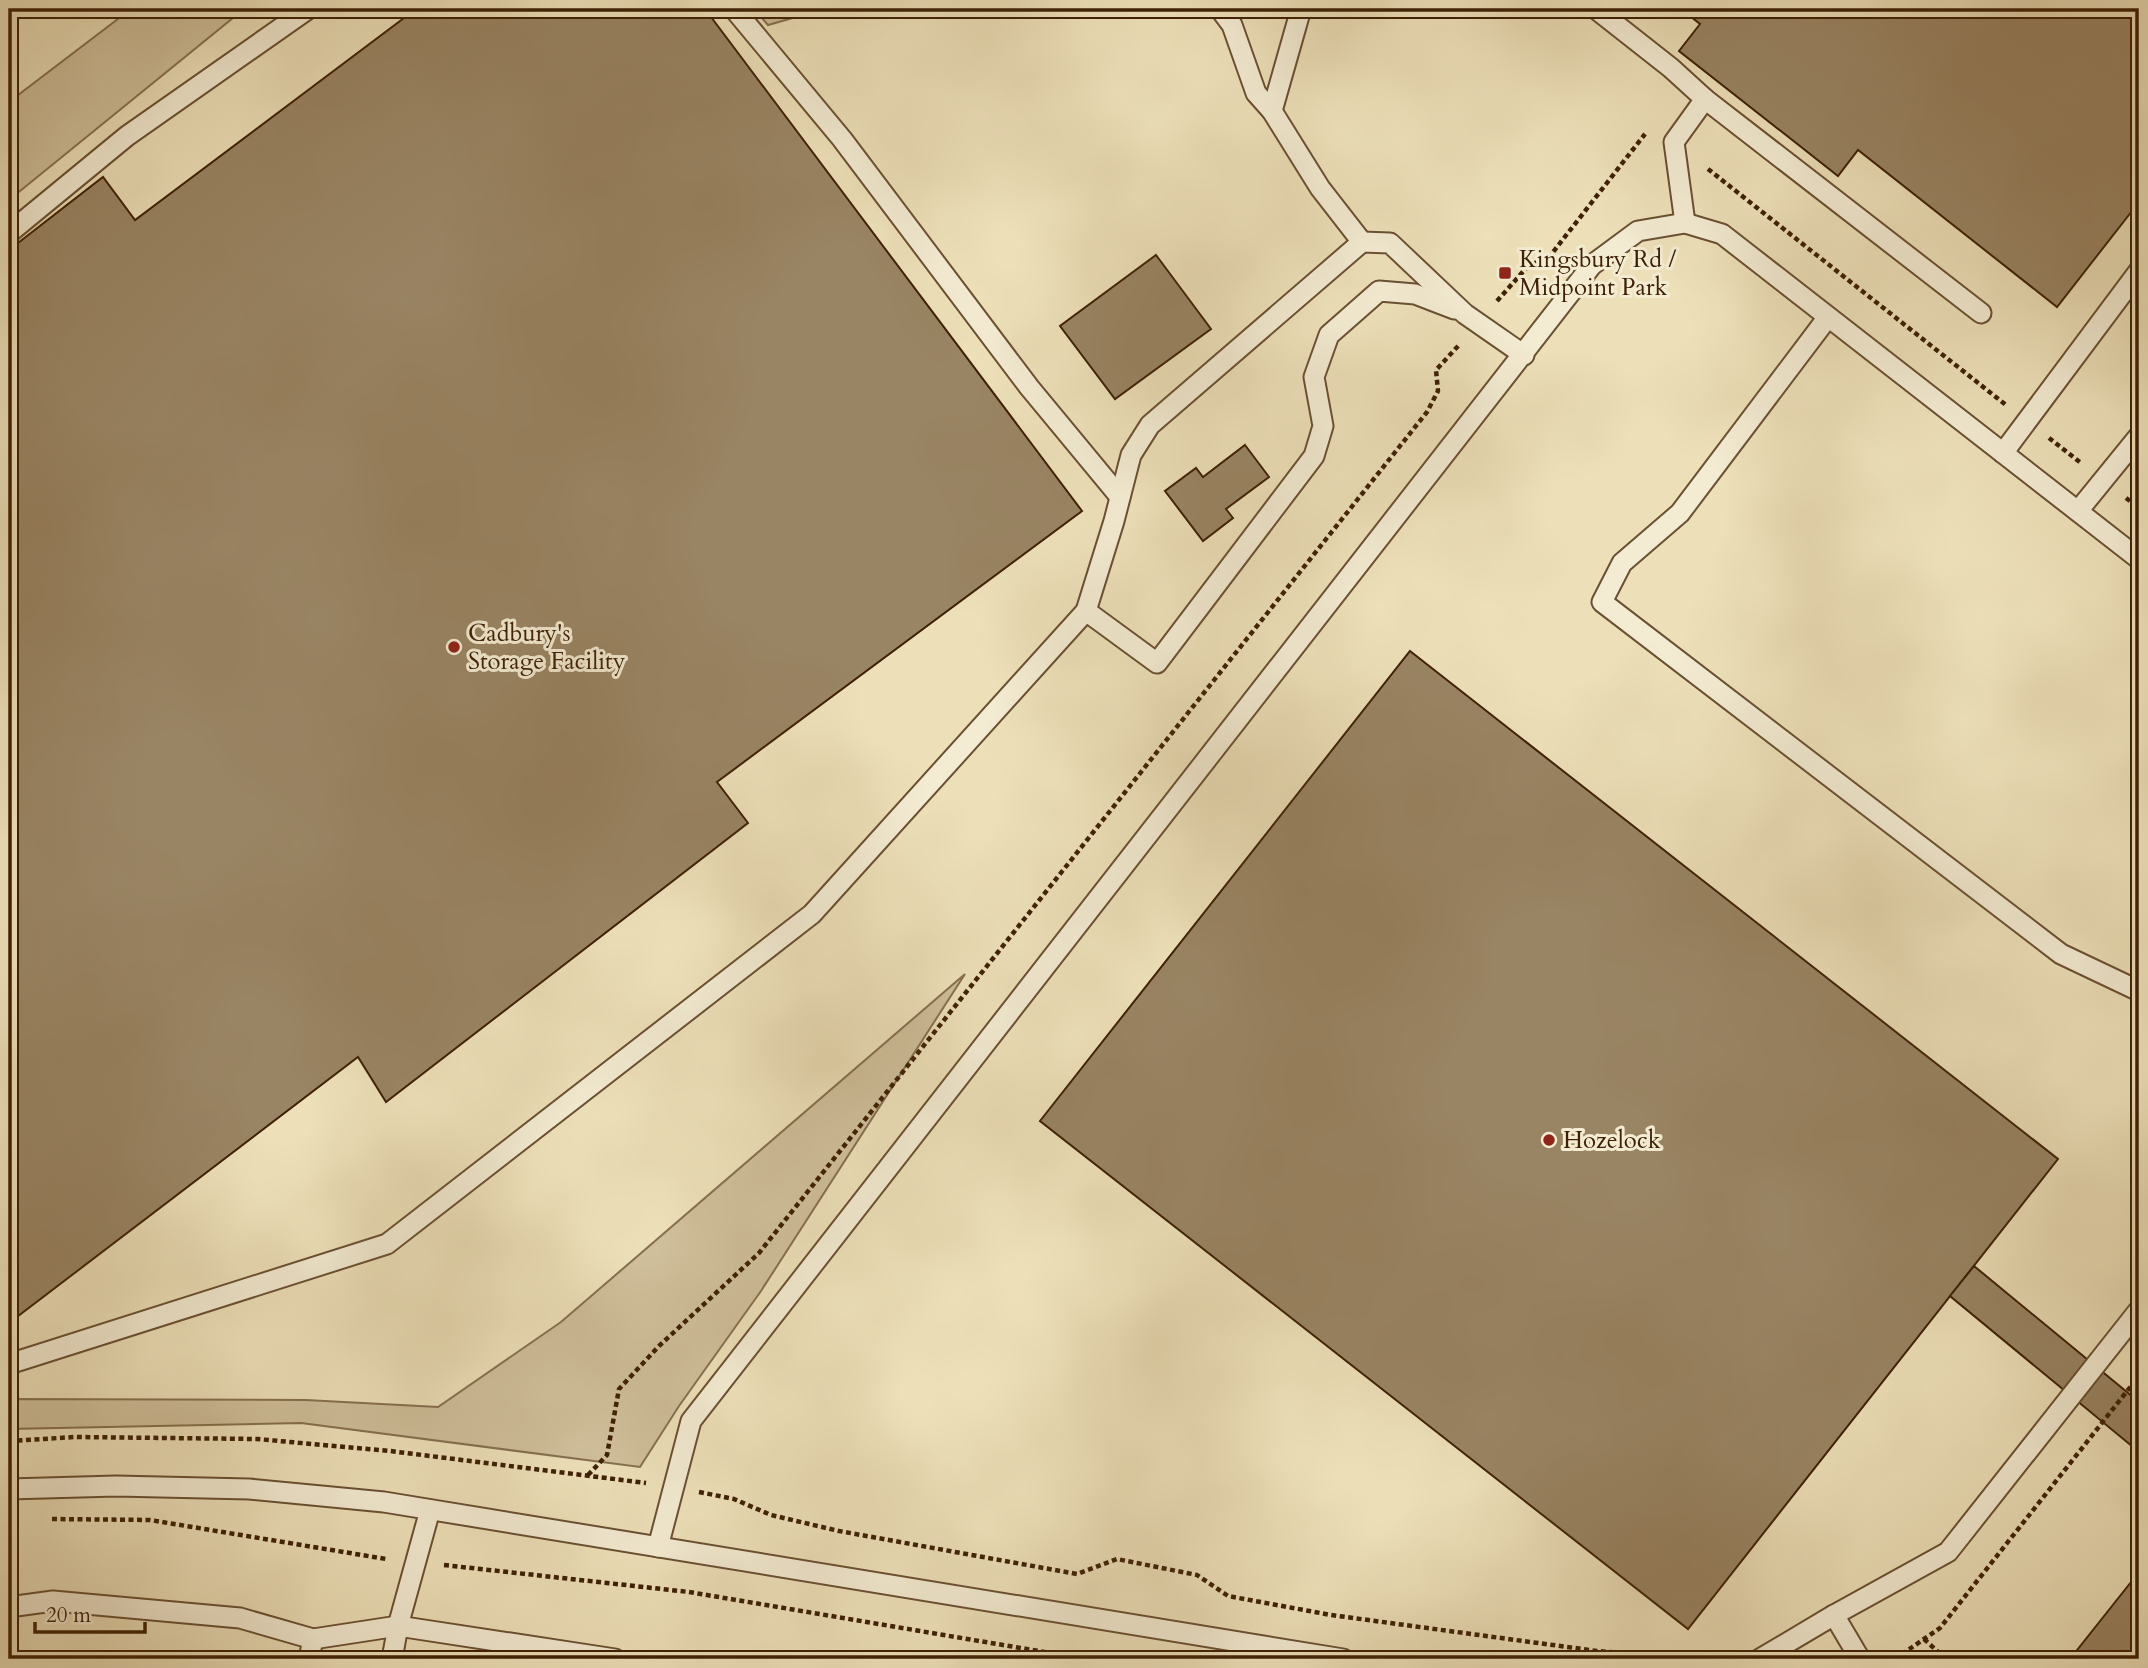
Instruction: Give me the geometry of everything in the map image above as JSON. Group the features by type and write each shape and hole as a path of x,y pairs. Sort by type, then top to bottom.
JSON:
{"lane":[{"path":"9,233 127,136 308,9"},
{"path":"734,9 842,139 1029,387 1120,497"},
{"path":"1220,9 1232,25 1256,93 1272,111 1320,188 1362,242"},
{"path":"1272,111 1301,9"},
{"path":"1596,9 1671,68 1705,99 1980,313"},
{"path":"1685,223 1674,142 1705,99"},
{"path":"658,1547 691,1421 1592,265 1638,231 1685,223 1723,234 2139,559"},
{"path":"9,1364 387,1244 812,914 1086,611 1131,455 1150,425 1362,242 1390,243 1472,318 1524,355"},
{"path":"2003,453 2139,271"},
{"path":"1086,611 1157,663 1314,456 1322,426 1314,377 1329,335 1379,292 1415,294 1472,318"},
{"path":"1828,317 1680,513 1622,563 1602,602 2061,954 2139,991"},
{"path":"2078,511 2139,436"},
{"path":"1760,1659 1948,1552 2139,1310"},
{"path":"9,1489 116,1486 249,1489 384,1502 658,1547 1234,1650 1341,1659"},
{"path":"392,1659 398,1626 430,1510"},
{"path":"9,1606 52,1601 240,1618 313,1639 398,1626 615,1659"},
{"path":"1834,1615 1860,1659"},
{"path":"309,1659 313,1639"}],"path":[{"path":"588,1475 607,1455 619,1389 659,1346 758,1253 1427,412 1438,391 1436,370 1472,318 1528,266 1550,256 1652,125 2139,508"},
{"path":"1895,1659 1940,1628 2139,1376"},
{"path":"9,1441 75,1437 257,1439 390,1451 588,1475 734,1499 771,1515 839,1531 1064,1571 1077,1573 1117,1559 1197,1575 1228,1596 1331,1615 1636,1654 1640,1659"},
{"path":"47,1520 150,1520 363,1557 689,1592 1086,1659"},
{"path":"1924,1639 1946,1659"}],"shaded area":[{"path":"131,9 244,9 9,200 9,102"},
{"path":"754,9 824,9 768,25"},
{"path":"965,974 761,1291 679,1406 640,1467 301,1423 9,1429 9,1399 306,1400 438,1407 561,1322"}],"building":[{"name":"Cadbury's Storage Facility","path":"416,9 705,9 1082,511 717,782 748,823 386,1102 358,1057 9,1323 9,250 103,177 135,220"},
{"path":"1681,9 2139,9 2139,202 2057,307 1858,150 1838,176 1679,51 1700,24"},
{"path":"1156,255 1211,329 1115,399 1060,326"},
{"path":"1245,445 1269,477 1226,509 1233,518 1203,541 1165,491 1196,468 1203,477"},
{"name":"Hozelock","path":"1410,651 2058,1159 1688,1629 1040,1121"},
{"path":"1974,1266 2139,1402 2139,1452 1950,1296"},
{"path":"2139,1572 2139,1659 2070,1659"}],"place":[{"name":"Kingsbury Rd / Midpoint Park","path":"1505,273"},
{"name":"Cadbury's Storage Facility","path":"454,647"},
{"name":"Hozelock","path":"1549,1140"}]}
